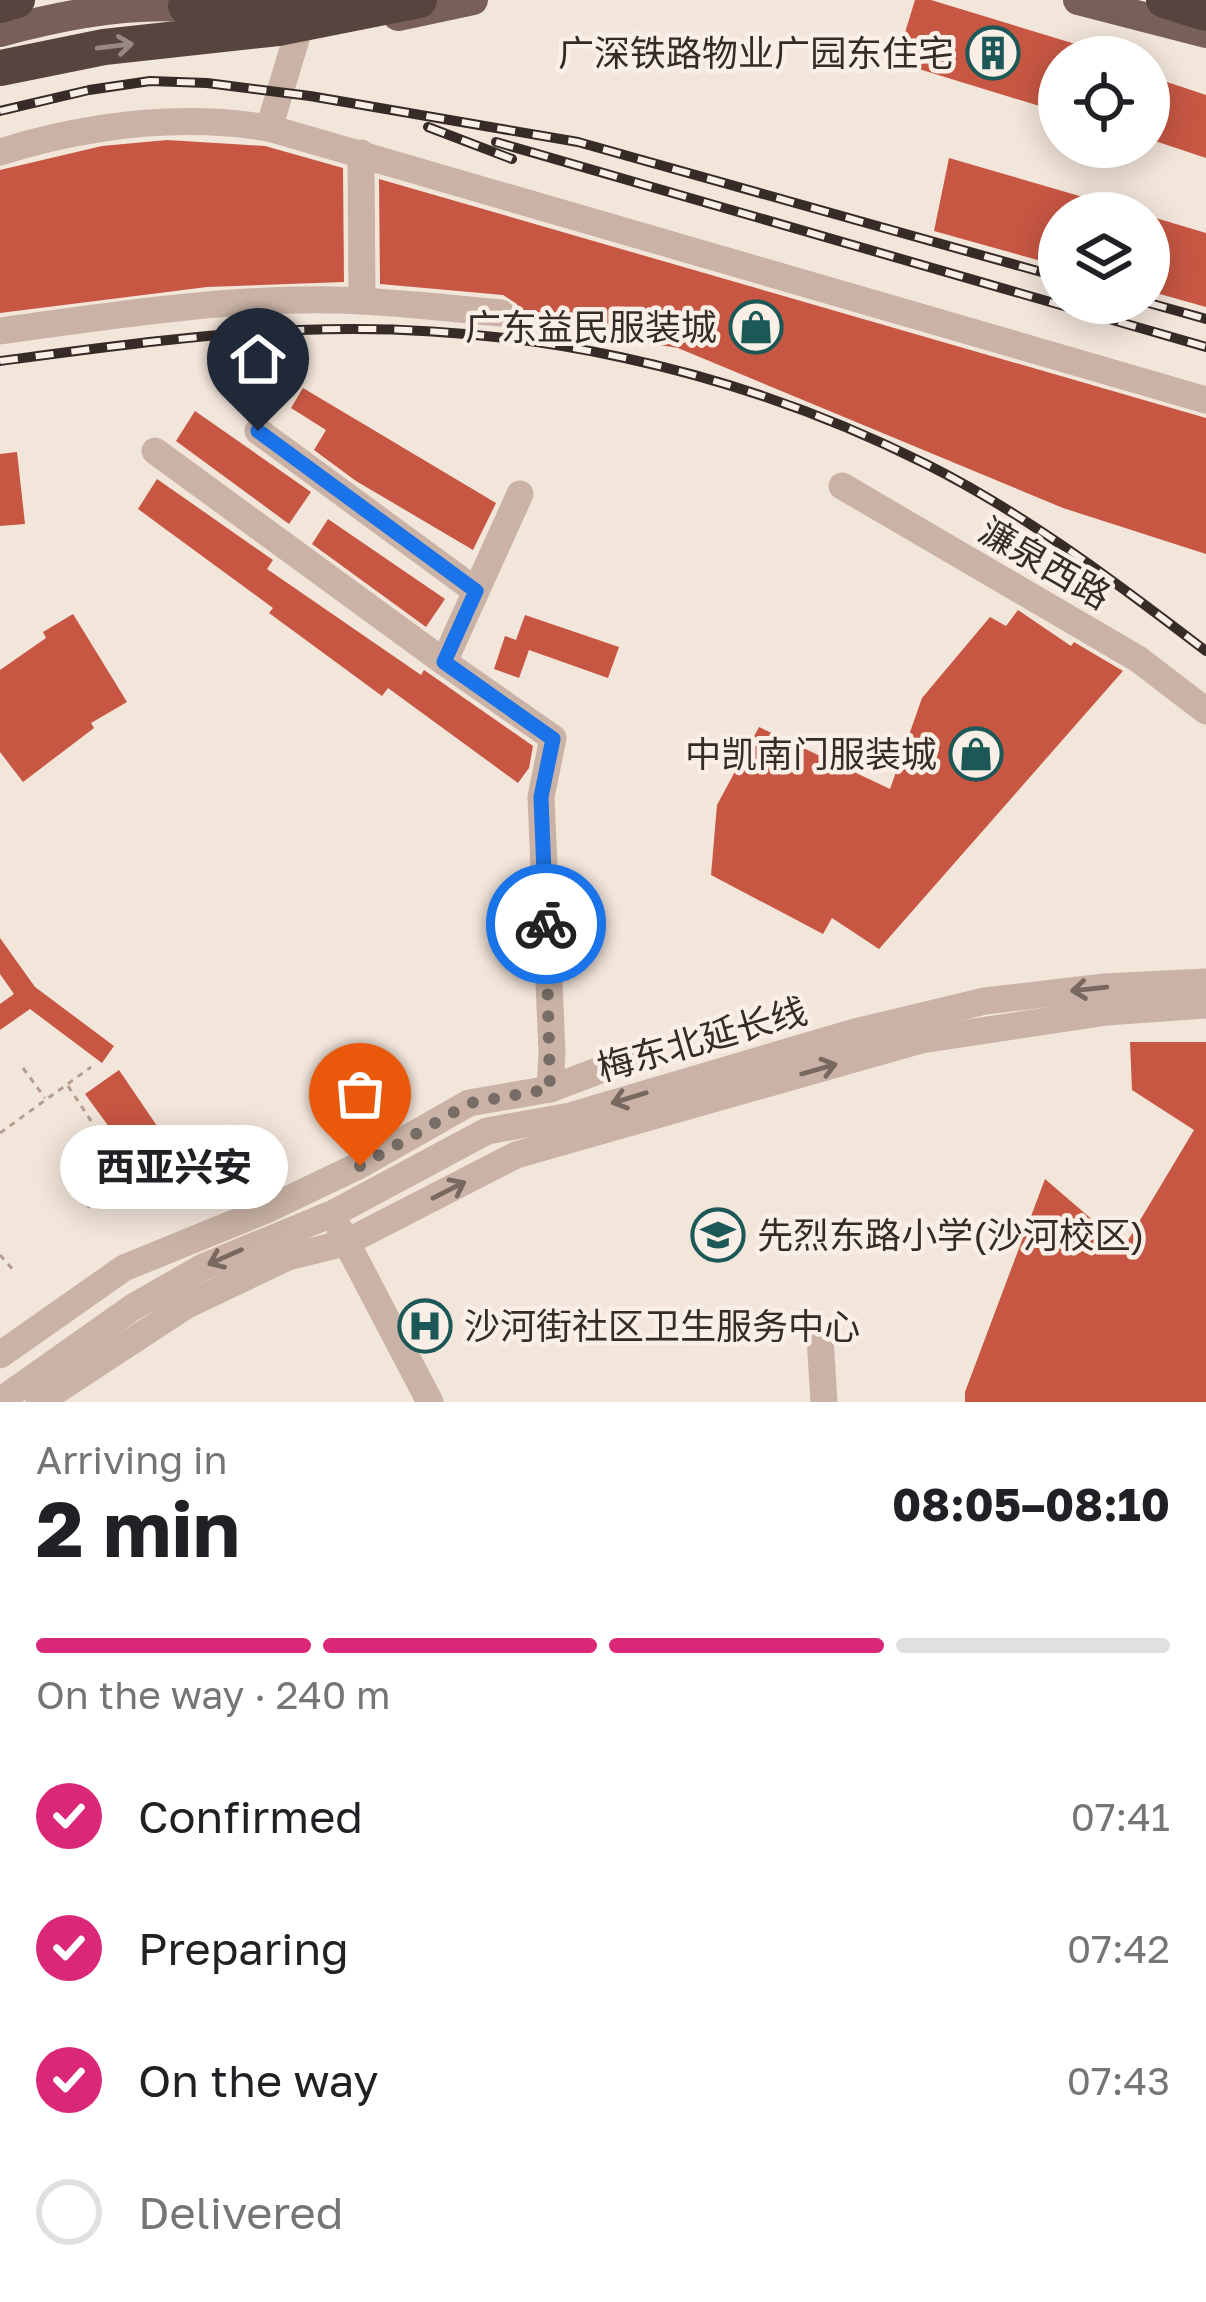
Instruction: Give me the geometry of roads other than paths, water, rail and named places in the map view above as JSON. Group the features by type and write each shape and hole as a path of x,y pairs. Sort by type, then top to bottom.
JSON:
{"highway":[{"path":"0,5 16,0"},
{"path":"0,68 104,47 278,28 419,0"},
{"path":"1164,0 1201,25"},
{"path":"186,6 311,12"}],"main road":[{"path":"311,12 351,24 473,0"},
{"path":"1078,0 1201,25"},
{"path":"0,32 94,13 186,6"}],"street":[{"path":"269,128 311,12"},
{"path":"0,152 131,123 190,120 269,128 1206,400"},
{"path":"361,153 362,302"},
{"path":"0,331 280,301 501,313"},
{"path":"258,431 476,591"},
{"path":"155,451 553,739 541,797 550,1089"},
{"name":"濂泉西路","path":"842,486 1138,659 1206,711"},
{"path":"444,662 520,494"},
{"name":"梅东北延长线","path":"39,1402 187,1306 288,1256 345,1244 516,1155 855,1032 986,1000 1206,982"},
{"name":"梅东北延长线","path":"0,1400 133,1307 203,1267 334,1214 488,1131 921,1040 1107,1012 1206,1005"},
{"path":"0,1355 124,1268 360,1166 470,1103 550,1089 624,1061"},
{"path":"470,1103 488,1131"},
{"path":"334,1214 345,1244 430,1402"},
{"path":"820,1336 824,1402"}],"railway":[{"path":"0,111 150,81 310,96 578,142 1038,271"},
{"path":"428,127 512,159"},
{"path":"496,142 1206,347"},
{"path":"1170,309 1206,319"},
{"path":"0,361 224,335 380,329 541,343 621,357 777,401 926,464 1035,527 1206,651"}],"place":[{"name":"广深铁路物业广园东住宅","path":"993,53"},
{"name":"广东益民服装城","path":"756,327"},
{"name":"中凯南门服装城","path":"976,754"},
{"name":"西亚兴安","path":"360,1166"},
{"name":"先烈东路小学(沙河校区)","path":"718,1235"},
{"name":"沙河街社区卫生服务中心","path":"425,1326"}]}
